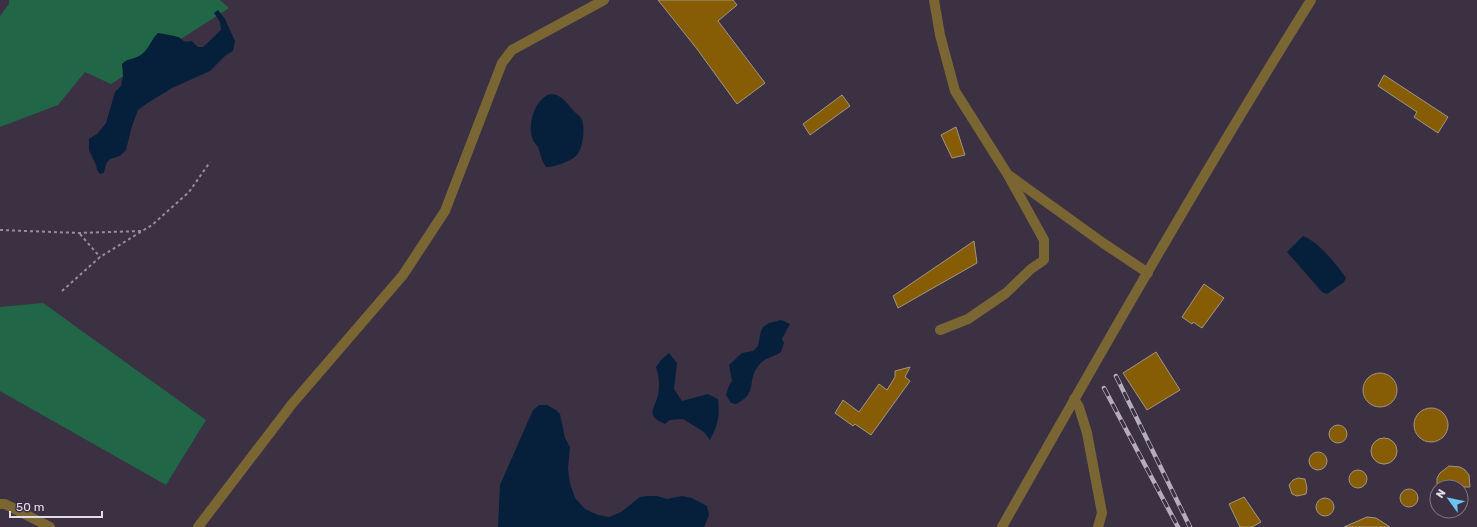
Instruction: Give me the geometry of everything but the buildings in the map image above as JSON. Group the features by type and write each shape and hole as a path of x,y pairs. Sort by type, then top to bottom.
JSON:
{"lane":[{"path":"198,527 292,404 403,275 444,211 502,63 512,50 604,0"},
{"path":"934,0 940,35 955,91 1008,175 1044,240 1044,260 1031,269 1006,293 968,319 940,330"},
{"path":"1002,527 1074,399 1229,132 1311,0"},
{"path":"1008,175 1103,243 1148,272"},
{"path":"1074,399 1079,408 1087,432 1102,513 1098,527"},
{"path":"0,504 5,504 50,527"}],"path":[{"path":"62,291 100,257 152,225 189,192 210,162"},
{"path":"0,230 80,233 142,231"},
{"path":"80,233 100,257"}],"green space":[{"path":"9,0 220,0 229,8 111,84 85,72 58,105 0,127 0,16 9,4"},
{"path":"43,303 206,420 166,485 0,391 0,307"}],"water":[{"path":"218,10 225,19 235,41 233,51 226,55 210,71 172,88 138,110 126,150 120,156 110,159 106,164 104,173 100,174 89,150 89,139 97,134 106,123 115,92 121,86 123,76 122,64 127,60 142,54 158,33 178,37 189,42 192,41 198,47 203,47 221,30 220,22 214,13"},
{"path":"550,94 557,95 562,98 581,118 583,122 583,132 582,143 576,156 562,164 546,167 538,147 533,140 531,127 533,114 536,107 544,97"},
{"path":"1303,236 1321,248 1346,278 1344,282 1327,294 1322,292 1287,252"},
{"path":"781,320 790,324 782,339 784,343 781,352 761,363 755,371 750,391 747,395 743,400 736,404 731,403 726,395 732,381 729,365 742,353 753,351 758,346 763,327 769,323"},
{"path":"669,353 677,363 674,389 682,401 708,394 718,399 718,421 710,440 704,432 683,419 670,420 665,424 653,415 652,411 659,388 656,367"},
{"path":"539,405 547,405 560,414 565,438 570,447 568,469 570,483 575,498 585,509 598,515 609,517 621,512 640,497 657,496 667,499 682,496 692,498 707,506 709,515 704,527 498,527 500,485 533,410"}],"railway":[{"path":"1116,376 1190,527"},
{"path":"1104,388 1178,527"}]}
